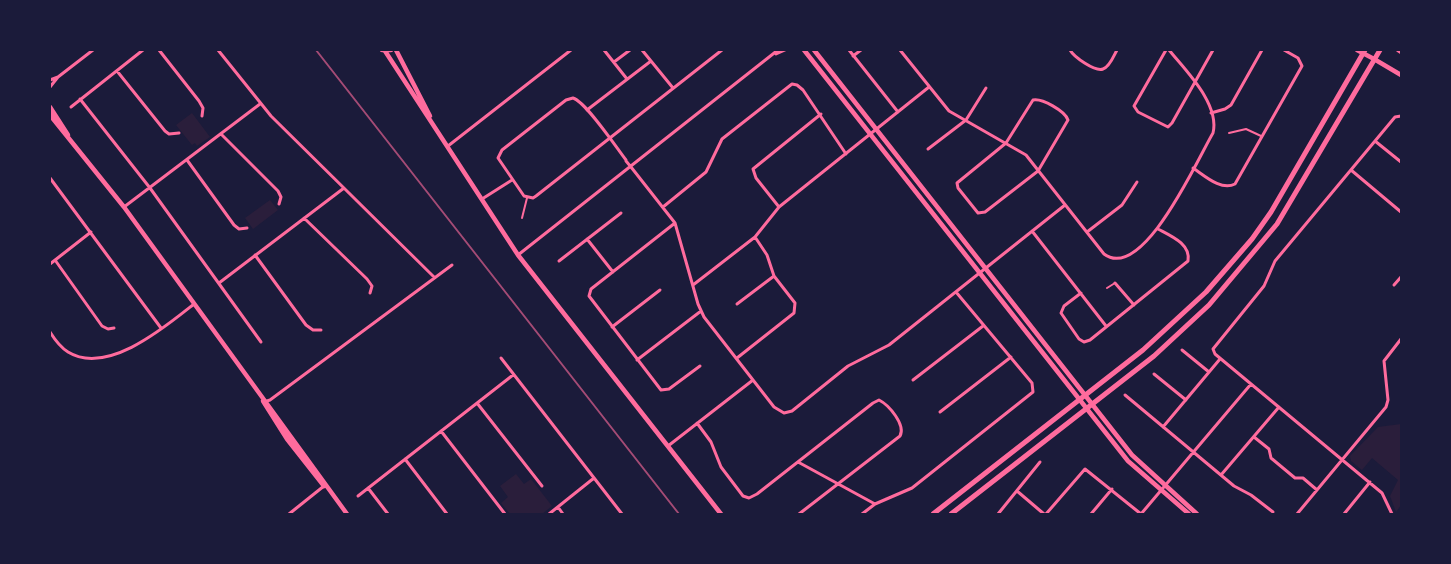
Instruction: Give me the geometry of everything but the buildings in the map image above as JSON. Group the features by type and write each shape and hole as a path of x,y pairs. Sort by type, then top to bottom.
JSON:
{"main road":[{"path":"951,514 1154,356 1190,324 1261,247 1293,198 1380,50"},
{"path":"934,514 1177,320 1217,280 1252,239 1295,172 1364,52"}],"street":[{"path":"50,87 58,78 93,50"},
{"path":"71,107 143,50"},
{"path":"159,50 200,101 203,108 202,116"},
{"path":"218,50 260,104 434,277"},
{"path":"383,51 391,50"},
{"path":"396,50 425,103 431,120"},
{"path":"448,146 571,50"},
{"path":"604,50 627,79"},
{"path":"614,62 630,50"},
{"path":"642,50 673,88"},
{"path":"722,50 673,88 609,139 536,196 527,198 499,160 500,153 566,100 576,98 588,110 609,139 675,223 700,312 774,406 784,413 788,412 848,366 889,345 1065,205"},
{"path":"518,255 773,56 778,50"},
{"path":"773,56 786,50"},
{"path":"804,50 1128,461 1160,491 1189,514"},
{"path":"814,50 1136,460 1197,514"},
{"path":"849,50 898,112"},
{"path":"853,56 861,50"},
{"path":"900,50 949,111 1026,155 1104,254 1117,258 1128,255 1158,229 1213,133 1214,127 1207,100 1195,83 1168,50 1135,103 1138,112 1168,127 1195,83 1213,50"},
{"path":"1070,50 1073,54 1100,70 1108,66 1117,50"},
{"path":"1211,113 1231,105 1262,50"},
{"path":"1193,168 1222,186 1229,187 1235,184 1302,66 1298,58 1284,50"},
{"path":"1357,50 1364,52 1401,75"},
{"path":"383,51 393,60 419,106 431,120 518,255 721,514"},
{"path":"588,110 651,61"},
{"path":"117,71 165,131 169,134 179,132"},
{"path":"50,80 58,78"},
{"path":"662,207 706,172 722,139 789,85 799,86 821,114 846,154"},
{"path":"692,285 755,237 779,207 929,87"},
{"path":"928,149 966,120 986,88"},
{"path":"80,99 150,188 261,342"},
{"path":"1033,100 1039,100 1066,115 1068,120 1038,171 985,212 976,211 958,188 957,183 1006,143 1033,100"},
{"path":"124,207 260,104"},
{"path":"50,107 68,135 124,207 264,401 287,439 347,514"},
{"path":"779,207 756,178 753,169 821,114"},
{"path":"50,116 68,135"},
{"path":"1391,514 1385,496 1220,359 1214,353 1214,347 1264,286 1269,269 1275,261 1375,141 1399,116"},
{"path":"221,134 278,191 281,197 279,204"},
{"path":"1375,141 1401,162"},
{"path":"187,160 234,225 239,229 247,228"},
{"path":"1351,170 1401,212"},
{"path":"50,178 92,232 161,328"},
{"path":"482,200 512,180"},
{"path":"1086,232 1122,205 1137,182"},
{"path":"219,283 344,188"},
{"path":"559,261 621,213"},
{"path":"304,218 367,279 372,286 370,293"},
{"path":"675,223 591,289 588,294 591,301 663,391 669,389 700,366"},
{"path":"1081,293 1064,306 1061,311 1062,316 1079,340 1084,342 1090,340 1188,261 1188,252 1178,240 1158,229"},
{"path":"1032,231 1106,326"},
{"path":"50,264 92,232"},
{"path":"737,358 796,310 795,303 774,276 767,255 755,237"},
{"path":"587,239 613,272"},
{"path":"255,255 306,325 313,330 320,330"},
{"path":"55,260 102,326 108,329 114,328"},
{"path":"264,401 452,265"},
{"path":"737,304 774,276"},
{"path":"1394,285 1401,277"},
{"path":"1115,283 1134,305"},
{"path":"612,327 660,290"},
{"path":"862,514 875,504 912,488 1031,394 1034,389 1032,383 956,292"},
{"path":"50,332 67,351 83,358 95,359 135,346 194,304"},
{"path":"637,360 700,312"},
{"path":"914,380 983,326"},
{"path":"1296,514 1386,407 1388,400 1384,361 1401,339"},
{"path":"1182,350 1209,372"},
{"path":"940,412 1011,357"},
{"path":"501,358 622,514"},
{"path":"1163,427 1220,359"},
{"path":"358,496 514,374"},
{"path":"1154,374 1186,400"},
{"path":"668,446 753,380"},
{"path":"1017,491 1045,514 1083,470 1089,470 1141,514 1250,384"},
{"path":"1125,395 1221,476 1234,486 1252,494 1274,512"},
{"path":"697,423 709,438 721,467 746,497 757,494 873,403 882,401 901,426 902,433 799,514"},
{"path":"477,403 542,486"},
{"path":"1221,476 1279,407"},
{"path":"441,431 505,514"},
{"path":"1254,437 1269,449 1271,458 1295,478 1303,478 1317,490"},
{"path":"405,460 447,514"},
{"path":"798,462 875,504"},
{"path":"998,514 1040,462"},
{"path":"549,514 594,478"},
{"path":"1344,514 1370,482"},
{"path":"289,514 325,486"},
{"path":"368,488 388,514"},
{"path":"1091,514 1112,489"},
{"path":"558,507 563,514"}],"lane":[{"path":"1228,133 1246,129 1262,137"},
{"path":"522,218 527,198"},
{"path":"1107,288 1115,283"}],"shaded area":[{"path":"192,113 210,137 197,146 195,143 192,145 176,125"},
{"path":"270,200 278,210 253,229 245,218"},
{"path":"1401,424 1401,505 1396,512 1390,496 1398,480 1372,458 1362,470 1351,461 1350,456 1378,427"},
{"path":"516,474 524,484 531,479 552,506 542,514 510,514 501,503 508,497 500,486"}],"railway":[{"path":"316,50 679,514"}]}
